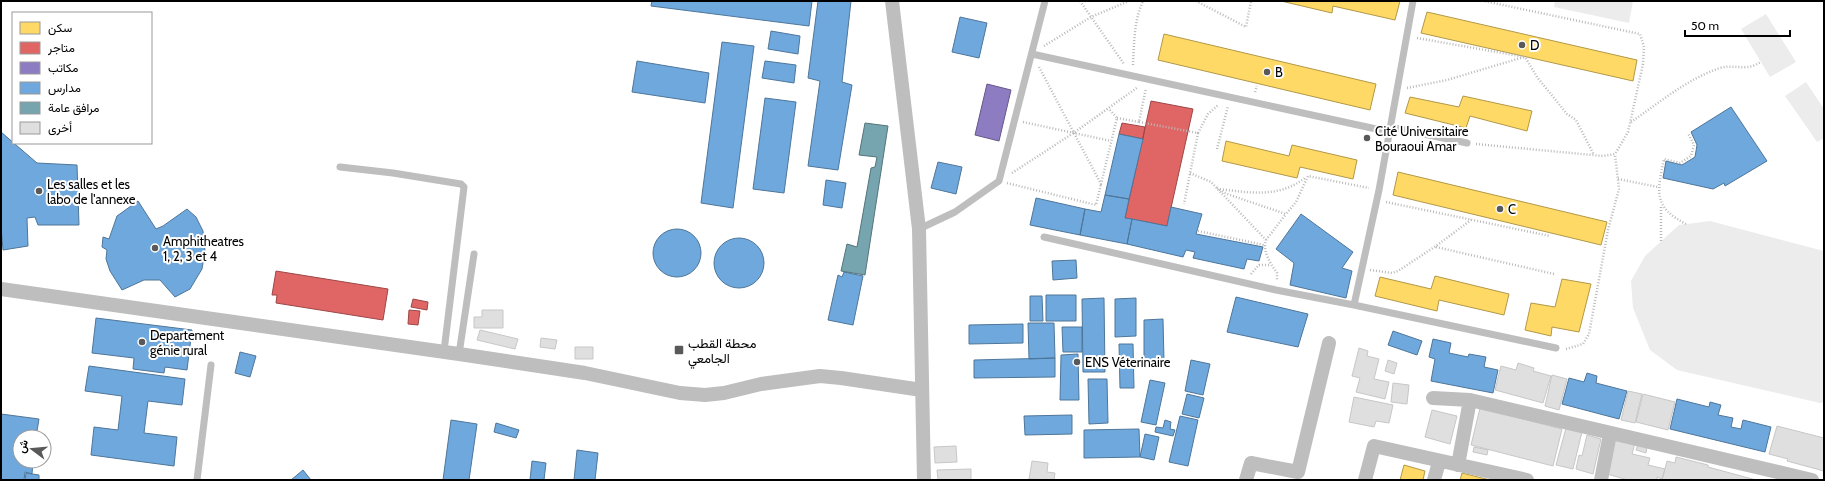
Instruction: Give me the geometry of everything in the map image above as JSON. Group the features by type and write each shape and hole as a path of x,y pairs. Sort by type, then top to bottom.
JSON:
{"street":[{"path":"892,1 919,229 924,480"},
{"path":"1,290 444,351 585,373 680,393 705,395 724,393 781,380 820,376 922,390"},
{"path":"1246,480 1251,463 1298,472 1329,343"},
{"path":"1433,398 1470,400 1610,434 1812,480"},
{"path":"1458,465 1470,400"},
{"path":"1601,480 1610,434"},
{"path":"1365,480 1374,446 1439,462 1527,480"},
{"path":"1434,480 1439,462"}],"lane":[{"path":"919,229 955,212 999,181 1045,1"},
{"path":"1354,305 1379,190 1413,1"},
{"path":"1032,54 1230,97 1467,143"},
{"path":"340,167 400,174 461,184 464,187 444,351"},
{"path":"1044,238 1276,290 1556,348"},
{"path":"459,354 474,254"},
{"path":"197,480 211,365"}],"path":[{"path":"1080,1 1132,76"},
{"path":"1101,184 1075,132 1032,54 1091,17 1129,1"},
{"path":"1132,76 1135,36 1140,8 1143,1"},
{"path":"1196,1 1246,27 1251,1"},
{"path":"1484,1 1640,34 1644,47 1643,64 1628,132 1615,154 1619,189 1608,230 1589,334 1584,344 1571,349 1556,348"},
{"path":"1407,36 1525,57 1537,76 1567,114 1576,120 1594,155"},
{"path":"1396,90 1447,80 1525,57"},
{"path":"1630,122 1682,87 1720,68 1732,66 1749,68 1761,62"},
{"path":"999,181 1109,109 1148,80"},
{"path":"1139,122 1148,80"},
{"path":"1217,149 1230,97"},
{"path":"1184,204 1198,133 1208,114 1217,106"},
{"path":"1109,109 1117,118 1198,133"},
{"path":"999,181 1096,205 1117,118"},
{"path":"1015,121 1075,132 1111,141"},
{"path":"1661,241 1661,205 1658,187 1664,159 1680,163 1691,156 1694,145 1688,133"},
{"path":"1467,143 1604,156 1615,154"},
{"path":"1190,172 1210,182 1217,188 1266,240"},
{"path":"1308,176 1379,190"},
{"path":"1217,188 1251,192 1282,190 1296,186 1308,176"},
{"path":"1276,290 1277,273 1270,265 1264,245 1266,240 1296,202 1308,176"},
{"path":"1618,179 1658,187"},
{"path":"1217,188 1227,194 1286,214"},
{"path":"1376,200 1550,236"},
{"path":"1661,205 1679,221 1686,224"},
{"path":"1362,268 1381,272 1398,271 1436,246 1471,220"},
{"path":"1198,231 1264,245"},
{"path":"1436,246 1554,274"},
{"path":"1247,283 1251,272 1259,265 1270,265"}],"shaded area":[{"path":"1555,1 1633,1 1629,23 1554,7"},
{"path":"1766,14 1796,62 1770,77 1741,29"},
{"path":"1806,82 1824,109 1824,138 1817,142 1785,96"},
{"path":"1710,221 1824,251 1824,402 1820,403 1677,370 1650,350 1633,308 1631,281 1645,256 1679,225"}],"building: سكن":[{"path":"1281,1 1400,1 1395,20 1333,6 1332,13"},
{"name":"D","path":"1427,12 1637,60 1633,81 1421,33"},
{"name":"B","path":"1164,34 1376,84 1370,110 1158,60"},
{"path":"1463,96 1532,111 1527,131 1470,116 1466,128 1405,113 1410,97 1459,107"},
{"path":"1226,141 1289,156 1292,145 1357,160 1353,179 1300,167 1297,178 1222,161"},
{"name":"C","path":"1398,172 1607,222 1601,245 1393,195"},
{"path":"1435,276 1509,294 1504,315 1439,300 1437,311 1375,296 1380,277 1431,289"},
{"path":"1562,279 1591,284 1579,332 1552,327 1551,336 1525,330 1531,303 1555,307"},
{"path":"1404,465 1425,471 1423,480 1400,480"},
{"path":"1462,473 1490,480 1460,480"}],"building: متاجر":[{"path":"1151,101 1193,109 1167,226 1125,218"},
{"path":"1122,123 1145,127 1143,139 1119,134"},
{"path":"276,271 388,289 383,320 276,303 277,295 272,295"},
{"path":"413,299 428,302 427,310 411,307"},
{"path":"409,310 420,311 418,325 408,324"}],"building: مكاتب":[{"path":"987,84 1011,90 999,141 975,135"}],"building: مدارس":[{"path":"652,1 812,1 809,26 651,6"},
{"path":"818,1 851,1 842,82 852,85 838,170 808,166 820,81 808,78"},
{"path":"960,17 987,23 979,58 952,52"},
{"path":"771,31 800,36 798,54 768,49"},
{"path":"722,42 754,46 733,208 701,203"},
{"path":"637,61 709,73 705,103 632,92"},
{"path":"765,61 796,65 794,83 762,78"},
{"path":"765,98 796,102 784,193 753,189"},
{"path":"1731,107 1767,161 1725,186 1724,183 1713,189 1663,178 1666,161 1682,165 1695,157 1697,145 1691,132"},
{"name":"Les salles et les labo de l'annexe","path":"1,132 12,141 12,144 15,144 37,163 77,165 79,225 38,225 35,217 27,218 28,246 3,250 1,226"},
{"path":"1119,134 1143,139 1129,199 1105,195"},
{"path":"938,162 962,167 956,194 931,188"},
{"path":"826,180 846,183 842,208 823,205"},
{"path":"1105,195 1129,199 1125,218 1132,219 1127,244 1080,235 1085,209 1101,212"},
{"path":"1036,198 1085,209 1080,235 1030,225"},
{"name":"Amphitheatres 1, 2, 3 et 4","path":"138,201 156,229 163,226 187,209 196,217 203,231 205,251 202,269 190,289 175,297 160,280 144,280 122,290 110,271 106,259 107,250 102,247 103,237 109,239 117,216"},
{"path":"1171,207 1202,214 1196,234 1263,247 1259,261 1247,259 1244,269 1193,258 1195,252 1186,250 1183,257 1127,244 1132,219 1167,226"},
{"path":"1301,214 1353,252 1342,268 1352,271 1346,298 1290,285 1294,263 1276,249"},
{"path":"672,229 682,229 691,233 697,239 700,244 700,262 691,273 682,277 672,277 663,273 657,267 653,258 653,248 657,239 663,233"},
{"path":"734,238 744,238 757,245 764,258 764,268 757,281 744,288 734,288 725,284 718,277 714,268 714,258 718,249 725,242"},
{"path":"1076,260 1077,278 1053,280 1052,261"},
{"path":"844,272 863,276 853,325 828,320 838,275 842,277"},
{"path":"1046,295 1076,295 1076,321 1046,321"},
{"path":"1030,296 1042,296 1043,321 1030,321"},
{"path":"1236,297 1308,314 1298,347 1227,332"},
{"path":"1104,298 1105,372 1083,372 1082,299"},
{"path":"1136,298 1136,336 1115,337 1115,299"},
{"name":"Departement génie rural","path":"96,318 192,330 187,370 165,367 164,373 133,369 134,358 92,353"},
{"path":"1163,319 1164,361 1144,361 1144,320"},
{"path":"1028,323 1054,323 1055,358 1029,359"},
{"path":"1023,324 1023,343 969,344 969,325"},
{"path":"1062,327 1082,327 1082,352 1063,352"},
{"path":"1393,331 1422,341 1417,355 1388,345"},
{"path":"1433,339 1451,343 1449,353 1468,357 1469,354 1486,357 1484,367 1498,370 1493,393 1431,381 1435,359 1429,357"},
{"path":"1119,344 1133,344 1134,388 1120,388"},
{"path":"240,352 256,356 250,377 235,373"},
{"path":"1078,354 1079,400 1060,400 1061,355"},
{"path":"1055,358 1055,377 974,378 974,360"},
{"path":"1191,360 1210,364 1203,395 1185,391"},
{"path":"89,366 185,379 182,405 148,401 144,433 177,437 174,466 91,455 94,427 118,430 122,396 85,391"},
{"path":"1587,373 1597,376 1596,383 1627,391 1619,419 1562,404 1569,378 1584,382"},
{"path":"1088,379 1107,379 1108,423 1089,424"},
{"path":"1150,380 1165,383 1156,425 1141,422"},
{"path":"1187,394 1204,398 1199,418 1182,414"},
{"path":"1677,399 1709,407 1710,402 1721,405 1718,415 1733,418 1731,427 1741,429 1743,420 1771,427 1765,452 1670,429"},
{"path":"1,414 39,419 37,429 12,429 12,469 32,469 32,474 25,472 24,480 1,480"},
{"path":"1072,415 1072,434 1025,435 1024,416"},
{"path":"1180,416 1198,420 1188,466 1169,462"},
{"path":"451,420 477,424 469,480 443,480"},
{"path":"1165,420 1171,422 1170,429 1175,430 1173,436 1155,432 1156,427 1163,428"},
{"path":"496,423 519,430 516,438 494,432"},
{"path":"1139,429 1140,457 1084,458 1084,430"},
{"path":"1145,434 1159,437 1154,460 1140,457"},
{"path":"577,450 598,453 595,480 574,480"},
{"path":"532,461 546,463 544,480 530,480"},
{"path":"303,470 311,480 291,480"},
{"path":"26,473 39,475 39,480 25,480"}],"building: مرافق عامة":[{"path":"865,123 888,126 865,275 841,271 847,244 857,247 871,168 875,167 877,157 859,155"}],"building: أخرى":[{"path":"482,310 503,310 503,328 474,328 474,317 482,317"},
{"path":"480,330 518,339 515,349 477,340"},
{"path":"541,338 557,340 555,349 540,347"},
{"path":"575,347 593,347 593,359 575,359"},
{"path":"1359,348 1368,351 1367,356 1379,359 1374,379 1389,382 1385,399 1356,392 1360,378 1352,376"},
{"path":"1388,360 1397,363 1394,374 1385,371"},
{"path":"1518,363 1534,368 1533,371 1551,376 1543,403 1495,390 1501,366 1516,370"},
{"path":"1552,375 1567,379 1559,410 1545,406"},
{"path":"1393,383 1409,385 1407,404 1391,402"},
{"path":"1628,391 1642,394 1635,423 1621,420"},
{"path":"1643,394 1675,402 1668,430 1636,422"},
{"path":"1354,397 1393,405 1389,423 1376,421 1374,427 1349,422"},
{"path":"1480,408 1562,429 1553,466 1471,445"},
{"path":"1432,410 1457,416 1450,444 1425,437"},
{"path":"1777,426 1824,438 1824,471 1787,461 1788,459 1769,454"},
{"path":"1566,428 1582,432 1573,469 1556,465"},
{"path":"1587,435 1601,439 1593,474 1576,469 1579,455 1582,456"},
{"path":"1615,438 1635,443 1632,454 1650,458 1648,465 1665,469 1662,479 1657,477 1657,480 1628,480 1607,474"},
{"path":"1638,444 1647,447 1646,453 1636,450"},
{"path":"956,446 957,462 935,463 934,447"},
{"path":"1474,447 1488,450 1487,455 1473,452"},
{"path":"1676,457 1756,480 1662,480 1667,461 1675,463"},
{"path":"1032,461 1048,463 1047,472 1055,473 1054,480 1029,479"},
{"path":"971,469 971,480 938,480 937,470"}],"place":[{"name":"D","path":"1522,45"},
{"name":"B","path":"1267,72"},
{"name":"Cité Universitaire Bouraoui Amar","path":"1367,138"},
{"name":"Les salles et les labo de l'annexe","path":"39,191"},
{"name":"C","path":"1500,209"},
{"name":"Amphitheatres 1, 2, 3 et 4","path":"155,248"},
{"name":"Departement génie rural","path":"142,342"},
{"name":"محطة القطب الجامعي","path":"679,350"},
{"name":"ENS Véterinaire","path":"1077,362"}]}
